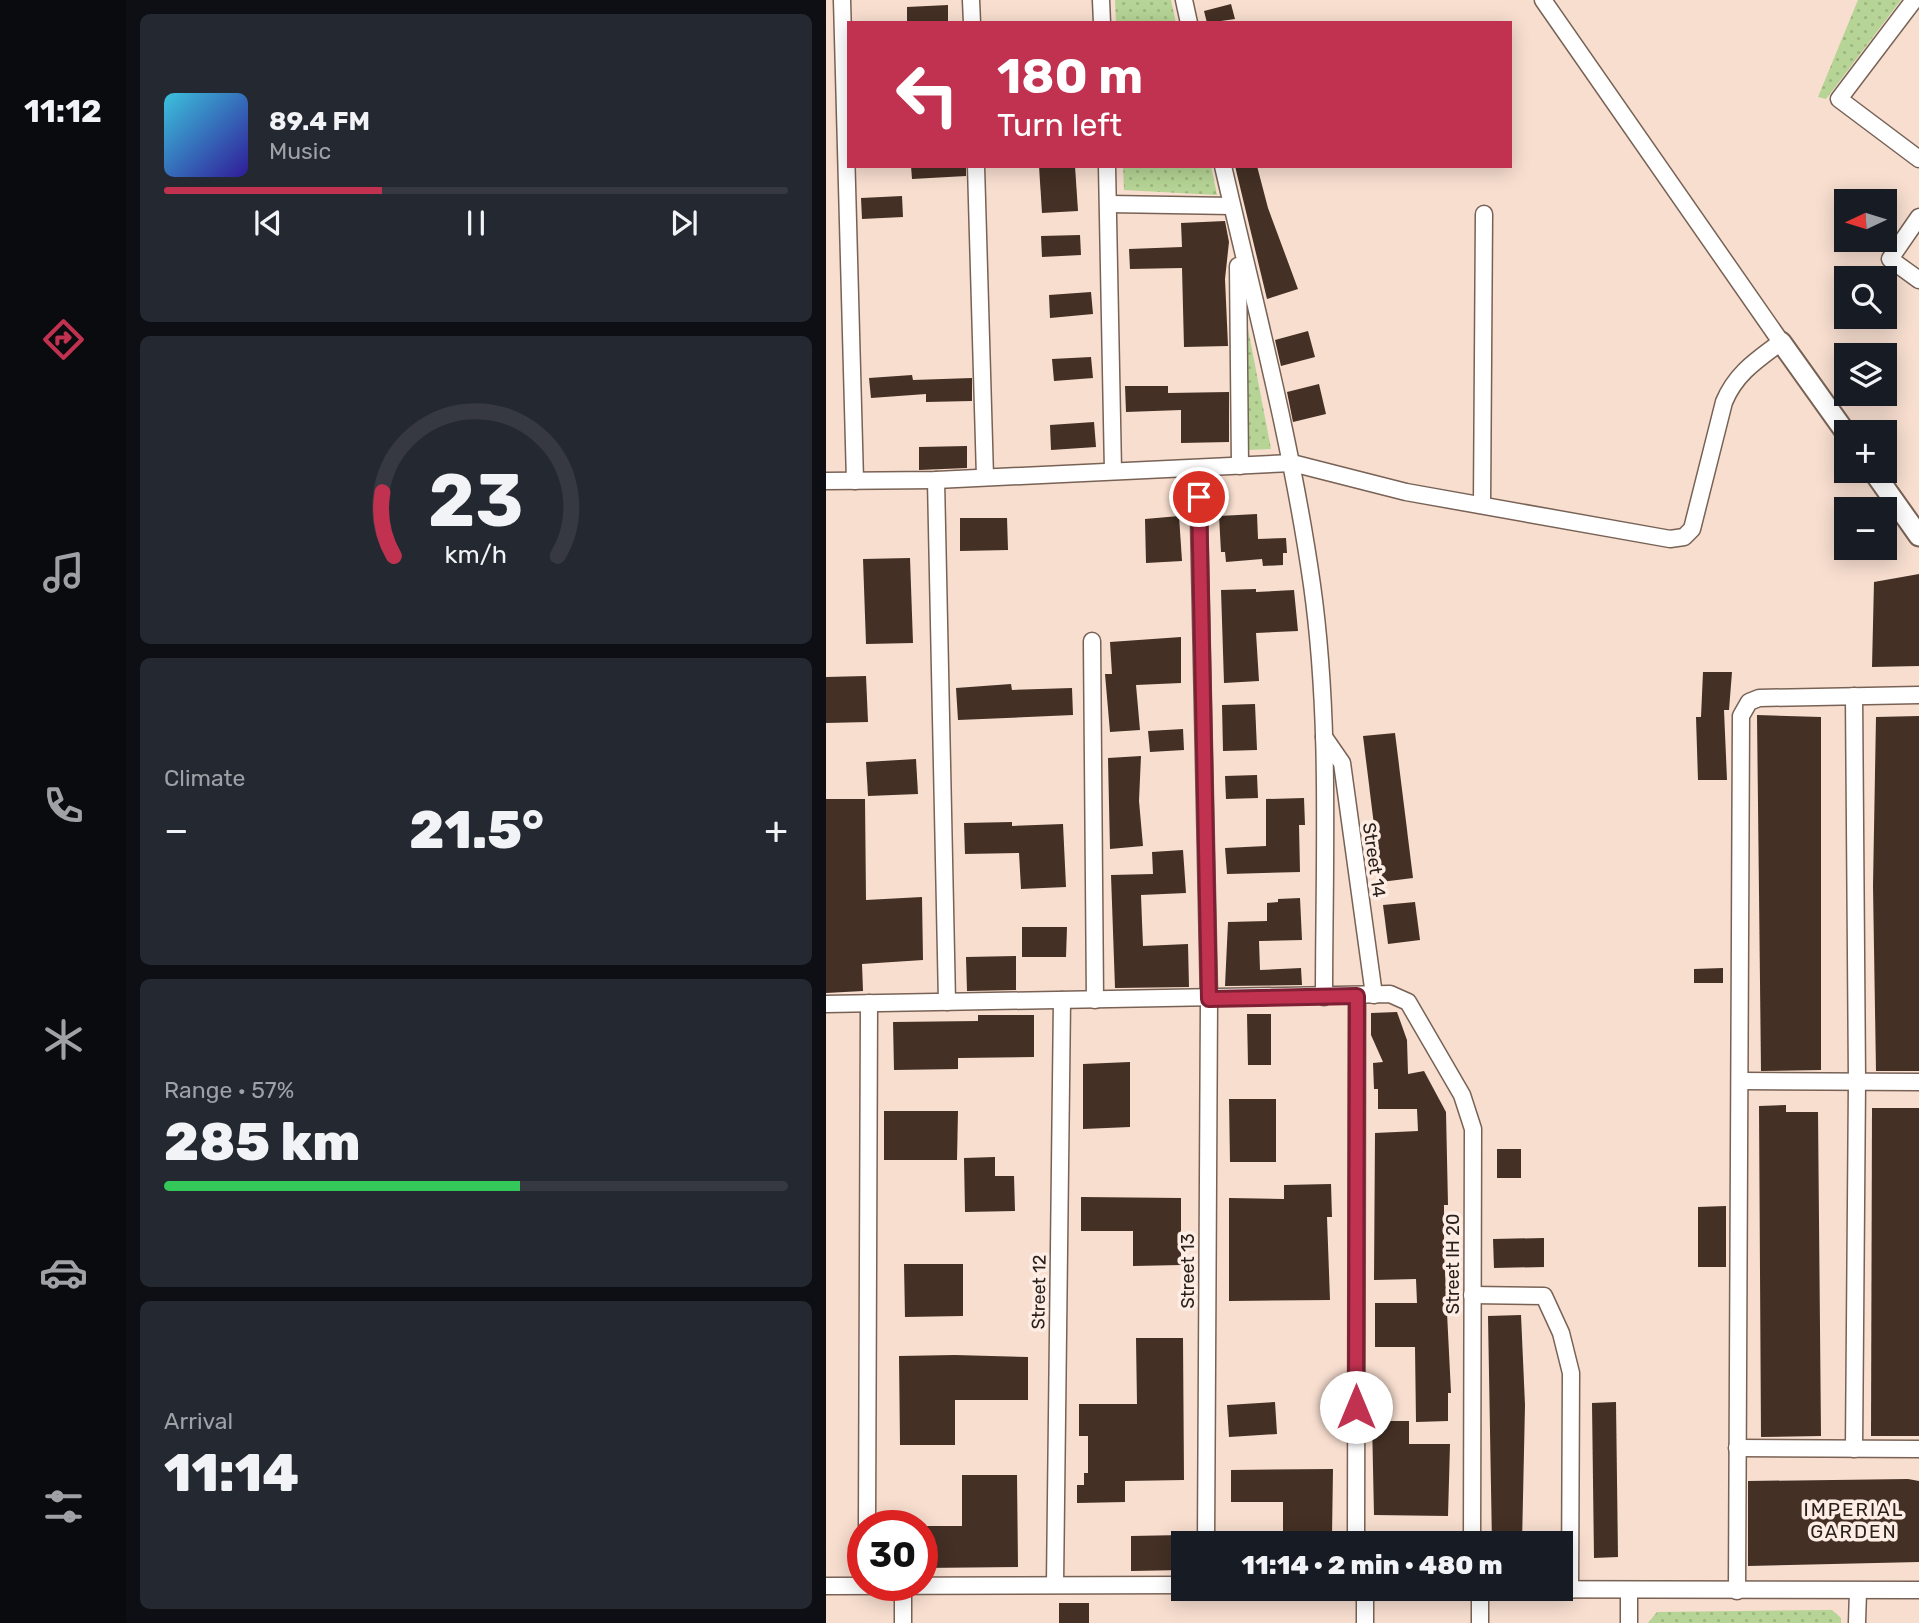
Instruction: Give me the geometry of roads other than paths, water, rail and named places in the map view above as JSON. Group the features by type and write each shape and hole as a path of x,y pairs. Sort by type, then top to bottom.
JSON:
{"street":[{"path":"842,0 855,481"},
{"path":"971,0 972,21"},
{"path":"1101,0 1102,21"},
{"path":"1184,0 1189,21"},
{"path":"1543,0 1837,420"},
{"path":"1914,0 1839,99 1919,159"},
{"path":"976,168 985,477"},
{"path":"1107,168 1113,471"},
{"path":"1223,168 1292,463 1312,587 1324,737 1324,997"},
{"path":"1109,204 1232,206"},
{"path":"1482,505 1484,214"},
{"path":"1919,217 1890,259 1919,280"},
{"path":"1238,239 1240,466"},
{"path":"826,481 936,480 1113,471 1198,470 1292,463 1406,492 1670,539 1684,537 1692,529 1724,402 1732,383 1746,368 1781,342"},
{"name":"Street 13","path":"1198,470 1209,999 1206,1531"},
{"path":"936,480 947,1002"},
{"path":"1881,483 1919,536"},
{"path":"1092,641 1095,1000"},
{"path":"1737,1591 1741,716 1749,702 1759,698 1919,695"},
{"path":"1854,696 1857,1081 1854,1448"},
{"name":"Street 14","path":"1324,737 1342,764 1374,995"},
{"name":"Street IH 20","path":"1374,995 1390,994 1408,1002 1470,1114 1472,1531"},
{"path":"826,1004 1374,995"},
{"path":"1356,1531 1357,996"},
{"name":"Street 12","path":"1055,1584 1062,1000"},
{"path":"867,1510 869,1003"},
{"path":"1741,1081 1919,1082"},
{"path":"1472,1295 1545,1296 1564,1342 1572,1373 1571,1531"},
{"path":"1737,1448 1919,1449"},
{"path":"826,1586 847,1586"},
{"path":"938,1586 1171,1586"},
{"path":"1573,1590 1919,1590"},
{"path":"1629,1591 1629,1623"},
{"path":"1857,1623 1858,1591"},
{"path":"903,1601 903,1623"},
{"path":"1361,1601 1365,1623"},
{"path":"1480,1601 1480,1623"}],"district":[{"name":"IMPERIAL GARDEN","path":"1854,1520"}]}
